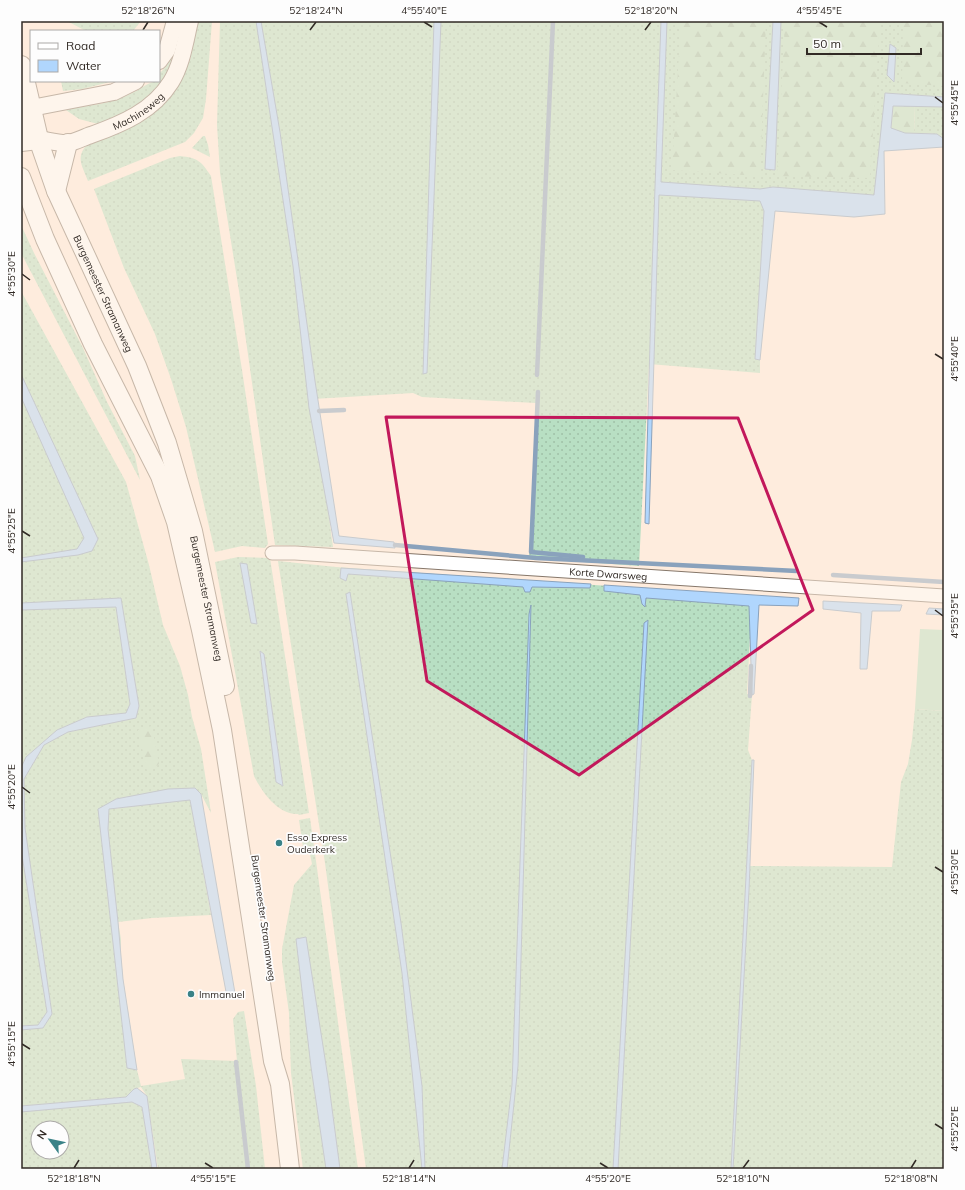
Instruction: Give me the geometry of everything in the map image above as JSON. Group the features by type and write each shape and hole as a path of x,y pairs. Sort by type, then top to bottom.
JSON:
{"main road":[{"name":"Burgemeester Stramanweg","path":"21,66 24,114 30,140 56,191 137,366 167,443 193,531 217,642 245,796 284,1058 280,1084"},
{"path":"56,191 68,143"},
{"name":"Burgemeester Stramanweg","path":"21,177 45,239 93,344 160,476 176,522 222,730 273,1061 280,1084 290,1169"}],"street":[{"path":"160,60 167,50 175,21"},
{"name":"Machineweg","path":"30,140 68,143 111,128 131,119 148,107 171,82 179,65 190,21"},
{"path":"24,114 114,92 134,82"},
{"name":"Korte Dwarsweg","path":"272,553 295,553 944,596"}],"highlighted area":[{"path":"386,417 738,418 813,610 579,775 427,681"}],"green space":[{"path":"67,21 141,21 134,30 84,30"},
{"path":"198,21 212,21 206,99 203,118 194,133 185,142 88,181 81,163 82,151 85,147 178,86 190,60"},
{"path":"220,21 944,21 944,97 885,93 884,120 874,195 764,211 755,359 760,360 760,373 649,364 639,566 529,558 536,403 422,397 413,393 313,399 333,547 275,545 239,291 220,173 217,125"},
{"path":"681,21 766,21 760,176 672,170"},
{"path":"785,21 880,21 870,178 777,176"},
{"path":"903,21 944,21 944,86 902,83"},
{"path":"180,35 170,74 147,102 114,120 98,124 79,119 66,110 101,104 118,99 149,83 160,82 160,73 170,61"},
{"path":"61,82 110,82 82,89 63,91"},
{"path":"915,105 944,107 944,139 937,134 914,133"},
{"path":"915,105 914,133 905,133 891,129 893,106"},
{"path":"203,136 205,136 208,145 210,157 192,148"},
{"path":"180,156 195,159 202,164 211,176 268,544 265,548 242,546 215,552 186,427 171,379 155,334 124,268 94,189 170,158"},
{"path":"21,225 83,348 107,402 135,456 140,480 21,253"},
{"path":"21,291 126,482 149,565 163,625 180,666 188,695 192,717 201,749 211,813 201,794 195,788 112,809 190,799 211,915 152,918 118,922 121,939 123,979 137,1070 141,1086 185,1079 181,1059 237,1061 233,1019 238,1012 244,1011 256,1086 265,1169 158,1169 147,1096 141,1087 134,1089 126,1097 21,1106 21,1030 43,1028 52,1014 25,828 24,779 44,745 68,732 136,718 139,706 121,599 116,607 130,704 127,713 87,717 57,730 26,757 21,768"},
{"path":"238,557 270,558 309,813 299,815 284,811 277,807 261,789 254,776 215,562","holes":["260,651 264,654 283,785 276,782"]},
{"path":"278,561 336,567 752,596 747,694 752,695 748,750 752,760 731,1169 366,1169 325,863"},
{"path":"920,629 944,630 944,711 915,709"},
{"path":"915,709 944,711 944,1169 733,1169 750,866 892,867 901,782 908,764"},
{"path":"152,726 159,764 147,771 138,730"},
{"path":"310,818 358,1169 340,1169 328,1078 311,1067 326,1169 303,1169 291,1073 289,1013 282,962 282,949 294,885 312,864 310,854 304,854 299,820"},
{"path":"21,849 47,1012 38,1025 21,1026"},
{"path":"132,1102 142,1107 152,1169 21,1169 21,1111"}],"water":[{"path":"256,21 261,21 280,132 315,381 339,536 394,542 395,548 334,543 309,408 293,266"},
{"path":"434,21 441,21 427,373 423,374"},
{"path":"661,21 667,21 661,182 760,189 773,187 874,195 885,93 944,97 944,107 893,106 891,128 905,133 937,134 944,139 944,147 884,151 885,214 854,217 775,211 760,360 755,359 764,211 760,201 659,195 649,524 645,523"},
{"path":"773,21 781,21 775,170 765,169"},
{"path":"890,44 896,48 894,82 887,75"},
{"path":"21,374 98,539 92,551 78,555 21,562 21,558 77,549 84,538 21,397"},
{"path":"240,563 247,564 257,624 251,623"},
{"path":"341,568 591,584 590,588 532,587 530,592 525,592 523,587 348,574 346,581 340,578"},
{"path":"604,585 799,598 798,606 759,605 754,694 752,695 749,606 646,598 645,607 642,604 640,595 604,591"},
{"path":"350,592 401,923 422,1086 425,1169 422,1169 402,973 346,594"},
{"path":"121,598 139,706 136,718 68,732 44,745 24,779 25,828 52,1014 43,1028 21,1030 21,1026 38,1025 47,1012 21,849 21,768 26,757 57,730 87,717 126,713 130,704 116,607 21,610 21,603"},
{"path":"823,601 902,605 900,611 872,611 867,669 860,669 861,613 823,609"},
{"path":"531,605 518,1066 507,1169 502,1169 512,1085 529,614"},
{"path":"929,608 944,609 944,615 926,614"},
{"path":"648,620 618,1169 613,1169 644,623"},
{"path":"260,651 264,654 283,786 276,782"},
{"path":"752,760 754,760 749,890 733,1169 731,1169"},
{"path":"195,788 201,794 236,999 227,997 190,800 109,809 108,829 123,979 137,1070 127,1068 98,809 116,799 168,789"},
{"path":"306,937 328,1078 340,1169 326,1169 311,1067 296,939"},
{"path":"137,1088 147,1096 157,1169 152,1169 142,1107 132,1102 21,1112 21,1106 126,1097"}],"waterway":[{"path":"537,375 553,21"},
{"path":"538,392 531,552 583,557"},
{"path":"319,411 344,410"},
{"path":"395,545 536,558 797,571"},
{"path":"833,575 944,582"},
{"path":"750,696 751,666"},
{"path":"236,1062 248,1169"}],"place":[{"name":"Esso Express Ouderkerk","path":"279,843"},
{"name":"Immanuel","path":"191,994"}]}
